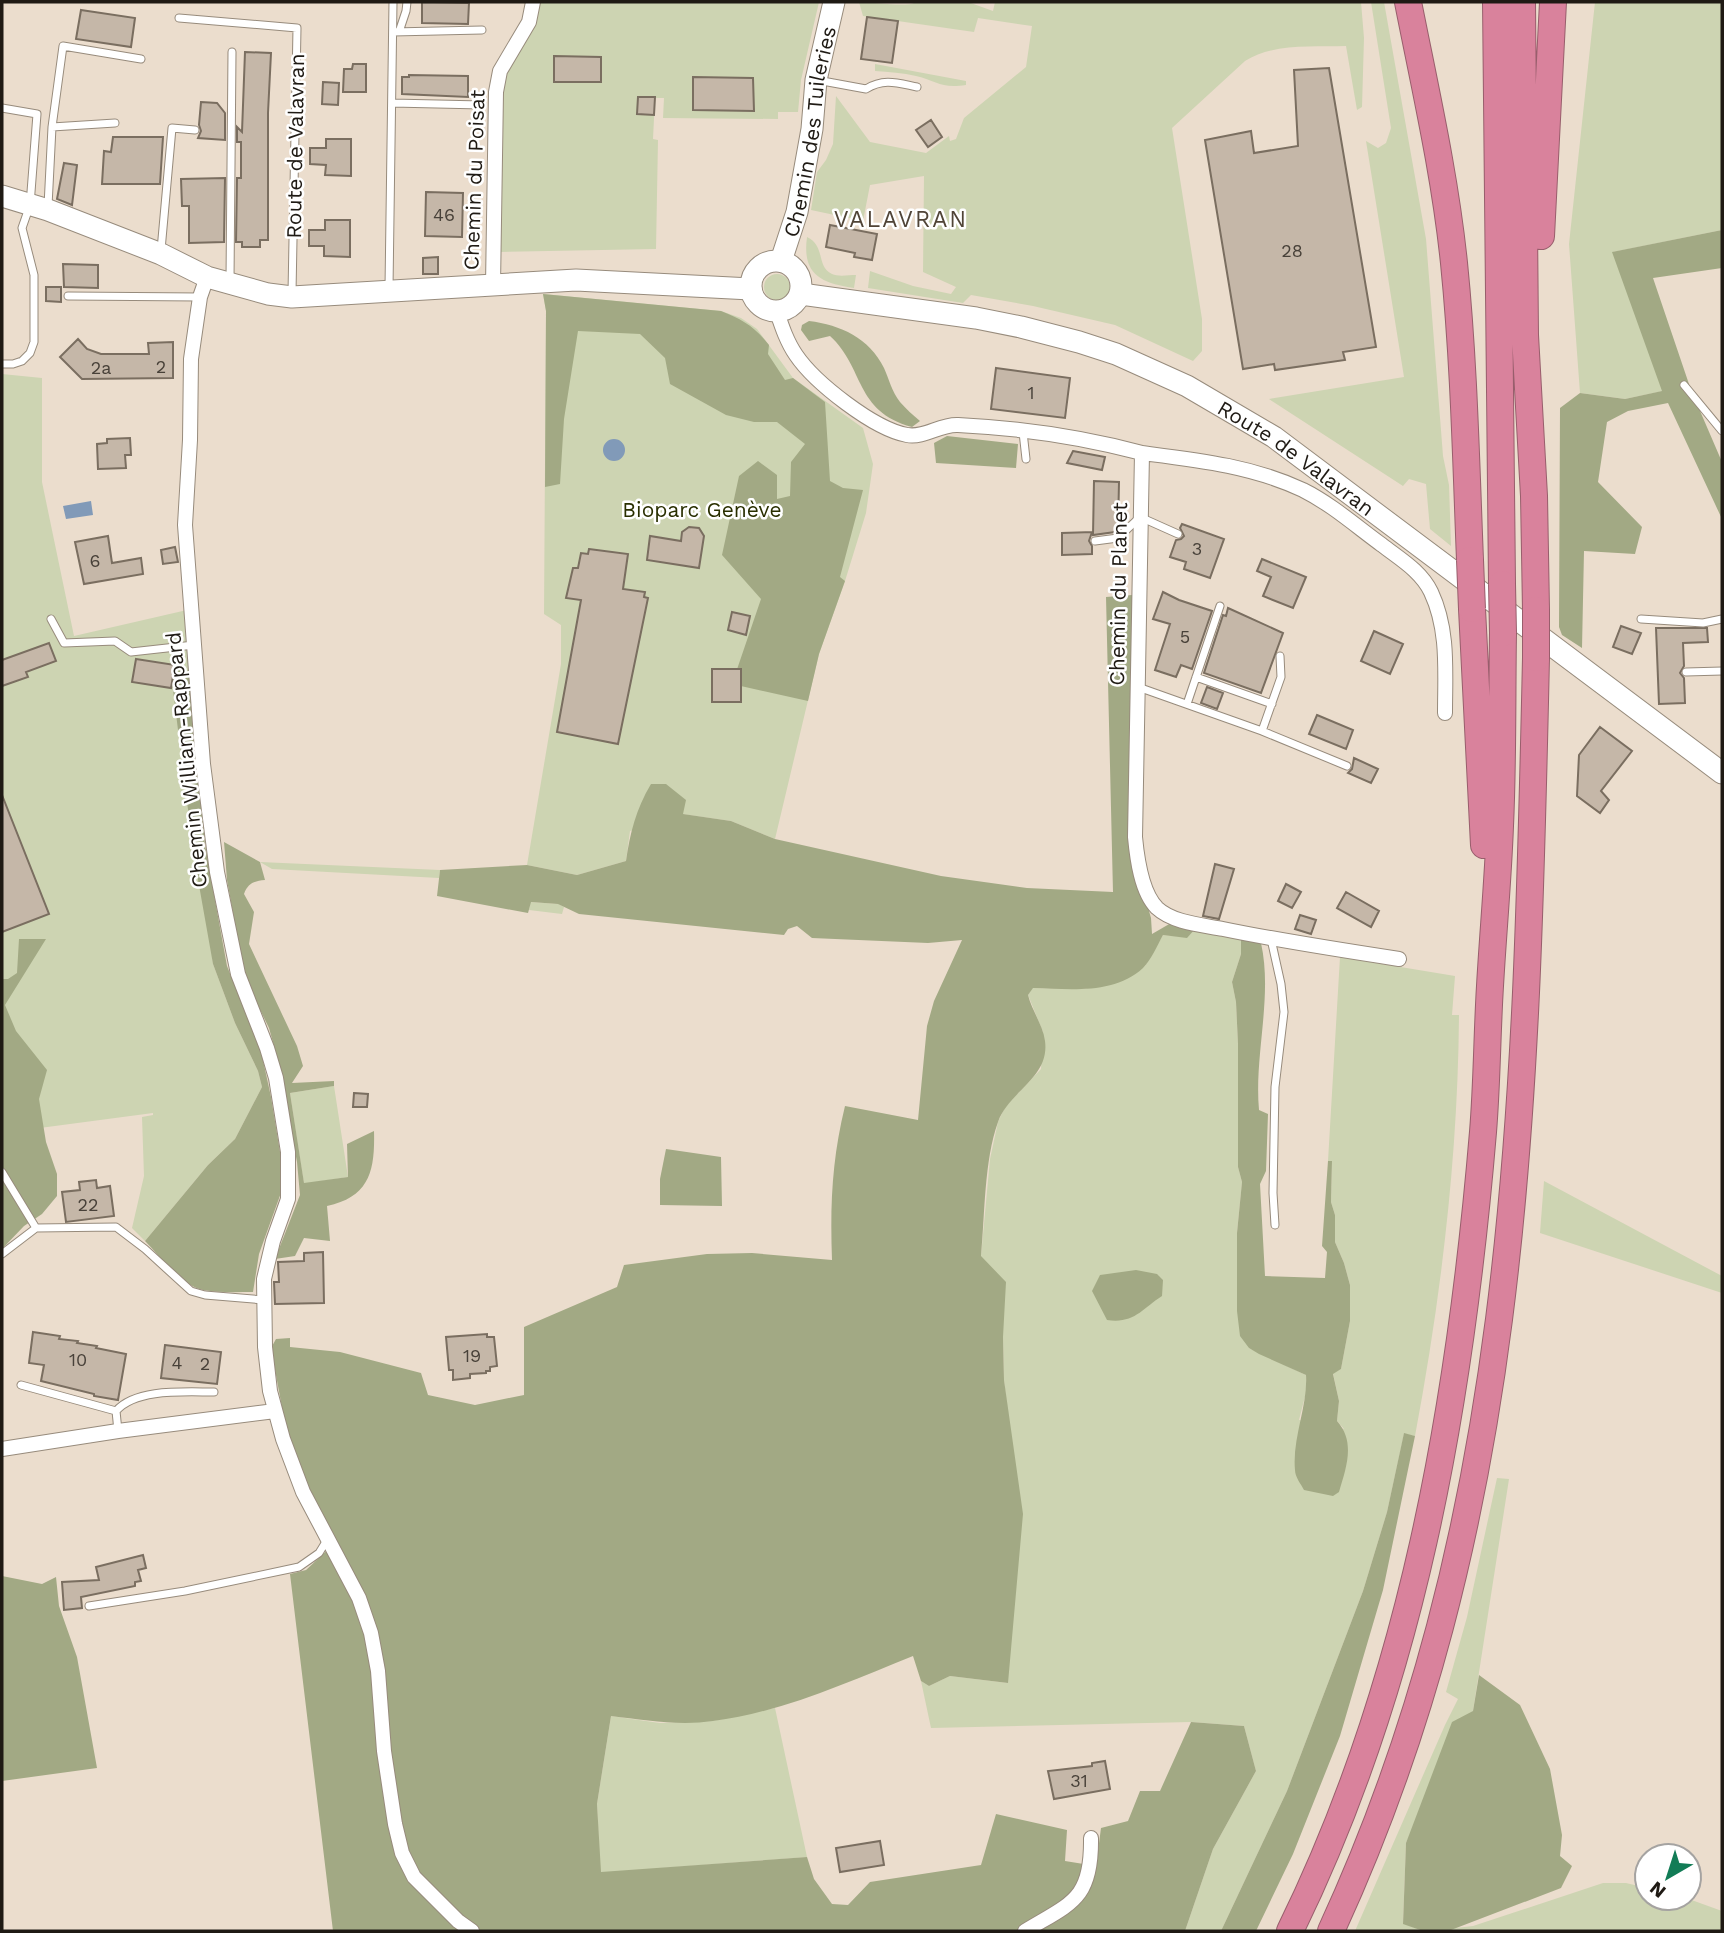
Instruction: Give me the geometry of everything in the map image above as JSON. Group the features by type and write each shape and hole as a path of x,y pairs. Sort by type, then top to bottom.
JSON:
{"highway":[{"path":"1408,2 1440,168 1454,262 1489,986"},
{"path":"1290,1931 1336,1828 1396,1650 1431,1510 1455,1382 1472,1256 1483,1127 1489,986 1501,823 1503,633 1496,2"},
{"path":"1522,2 1525,335 1534,496"},
{"path":"1331,1931 1387,1797 1432,1658 1467,1518 1492,1376 1507,1269 1527,996 1536,657 1534,496 1537,338 1553,2"}],"street":[{"name":"Chemin du Poisat","path":"493,285 496,92 500,71 529,22 533,2"},
{"name":"Chemin des Tuileries","path":"781,261 797,212 812,129 816,80 834,2"},
{"path":"2,196 161,254 204,287 230,284 292,297 576,280 751,289"},
{"path":"781,261 796,270 802,286 801,294 792,307 777,312 762,308 752,296 751,289 753,276 761,265 781,261"},
{"name":"Chemin William-Rappard","path":"204,287 191,359 185,525 203,764 216,872 238,974 276,1078 288,1152 288,1199 267,1266 264,1300 265,1347 275,1411 298,1480 359,1598 371,1633 378,1671 384,1751 402,1853 414,1877 458,1921 472,1931"},
{"name":"Route de Valavran","path":"801,294 976,318 1021,327 1116,354 1187,386 1235,412 1282,443 1722,773"},
{"path":"777,312 788,343 804,366 849,405 872,420 904,434 920,435 941,421 956,425 1063,436 1142,453 1199,460 1252,471 1301,489 1328,505 1412,567 1430,589 1445,645 1445,713"},
{"name":"Chemin du Planet","path":"1142,453 1135,837 1140,874 1150,897 1157,908 1174,918 1271,939 1399,959"},
{"path":"2,1449 275,1411"},
{"path":"1025,1931 1056,1915 1081,1891 1089,1867 1090,1838"}],"lane":[{"path":"389,292 396,32 393,2"},
{"path":"396,32 406,11 407,2"},
{"name":"Route de Valavran","path":"179,18 297,28 292,297"},
{"path":"396,32 482,30"},
{"path":"2,364 22,361 30,353 34,342 34,275 22,228 39,208 64,47 141,59"},
{"path":"230,284 232,52"},
{"path":"816,80 866,89 877,82 886,81 913,86 907,94"},
{"path":"392,103 482,105"},
{"path":"2,108 37,114 39,208"},
{"path":"52,127 115,123"},
{"path":"161,254 172,128 195,130"},
{"path":"68,296 204,287"},
{"path":"1684,385 1722,431"},
{"path":"1023,432 1026,459"},
{"path":"1095,541 1118,538 1140,517 1178,534"},
{"path":"1187,704 1220,606"},
{"path":"51,619 65,643 115,641 131,652 194,645"},
{"path":"1642,619 1703,623 1722,619"},
{"path":"1262,731 1281,677 1280,656"},
{"path":"1686,672 1722,671"},
{"path":"1196,677 1272,704"},
{"path":"1137,687 1262,731 1347,766"},
{"path":"1271,939 1284,1012 1275,1087 1275,1225"},
{"path":"2,1172 36,1228"},
{"path":"2,1254 36,1228 116,1227 191,1291 205,1296 264,1300"},
{"path":"21,1385 116,1411"},
{"path":"118,1431 116,1411 122,1403 164,1392 214,1392"},
{"path":"89,1606 185,1591 299,1567 319,1553 328,1540"}],"green space":[{"path":"538,2 819,2 801,80 798,112 778,112 778,119 663,118 664,98 655,98 653,139 658,140 656,249 500,252 502,92 507,70"},
{"path":"859,2 904,5 968,2 993,11 995,2 1361,2 1364,38 1362,107 1357,110 1346,46 1294,47 1268,51 1245,61 1172,128 1202,319 1202,351 1193,361 1115,325 1033,306 971,295 963,303 868,288 870,271 913,286 951,294 956,287 923,272 924,176 870,185 863,221 811,210 817,172 833,144 836,96 870,142 926,153 949,136 950,141 956,139 964,118 1026,67 1032,26 978,18 974,32 863,16"},
{"path":"1371,2 1384,2 1426,239 1443,456 1449,485 1451,546 1430,529 1426,484 1409,479 1403,486 1269,399 1404,377 1366,141 1378,148 1386,143 1391,128"},
{"path":"1595,2 1722,2 1722,230 1613,252 1663,391 1625,399 1580,393 1569,244"},
{"path":"875,64 966,81 966,85 945,85 911,75 875,71"},
{"path":"1722,230 1722,268 1653,278 1691,390 1722,462 1722,519 1668,403 1628,411 1607,422 1598,482 1642,527 1635,554 1584,551 1582,648 1562,635 1559,627 1560,408 1580,393 1625,399 1662,391 1612,252"},
{"path":"807,237 817,246 827,271 837,275 856,275 854,288 832,283 816,274 807,260"},
{"path":"777,274 786,278 790,287 786,296 777,300 768,296 764,287 768,278"},
{"name":"Bioparc Genève","path":"543,294 721,311 741,318 757,329 793,378 863,428 873,464 866,513 819,654 775,839 731,821 682,814 630,831 626,861 577,875 527,865 561,664 561,625 544,614 546,311"},
{"path":"543,294 721,311 748,324 759,333 769,345 768,354 785,380 793,378 825,402 830,481 843,488 863,490 840,577 845,581 819,654 808,701 732,684 761,599 722,555 739,476 758,461 777,475 777,499 790,496 791,462 805,444 777,422 754,422 726,415 670,384 665,358 640,334 578,331 564,419 560,484 545,487 546,311"},
{"path":"809,321 843,330 862,341 878,358 900,402 920,421 912,427 893,420 880,411 862,388 841,348 830,336 809,341 801,330 802,325"},
{"path":"2,374 42,378 42,482 74,636 187,610 189,671 213,964 235,1023 258,1071 262,1087 235,1139 208,1165 145,1241 132,1228 144,1176 142,1117 153,1113 2,1133"},
{"path":"947,436 1018,444 1016,468 936,463 934,443"},
{"path":"1132,595 1131,848 1151,918 1152,934 1171,923 1195,929 1187,938 1163,935 1143,968 1119,983 1076,989 1033,988 1028,995 1044,1035 1045,1054 1035,1075 1003,1111 993,1137 981,1256 1006,1282 1004,1380 1023,1514 1008,1683 950,1676 929,1686 921,1681 913,1656 815,1695 739,1717 688,1723 611,1716 597,1804 601,1872 807,1857 814,1879 832,1904 848,1905 870,1882 981,1865 996,1814 1067,1830 1065,1861 1096,1866 1101,1828 1128,1821 1140,1791 1160,1791 1191,1722 1244,1726 1256,1771 1213,1849 1185,1931 333,1931 290,1574 306,1570 335,1543 311,1496 288,1440 271,1348 276,1339 290,1338 290,1347 340,1352 421,1373 428,1395 475,1405 524,1395 524,1327 617,1287 624,1265 707,1254 752,1253 832,1260 833,1182 845,1106 918,1120 927,1026 934,1001 962,940 928,943 812,938 797,926 788,929 784,935 579,914 558,904 531,902 528,913 437,896 440,870 527,865 577,875 626,861 634,821 646,793 651,784 666,784 686,800 683,814 731,821 775,839 941,876 1027,888 1113,892 1106,597"},
{"path":"179,669 189,671 205,845 227,966 261,1051 283,1170 282,1190 259,1254 253,1292 215,1292 195,1287 179,1277 145,1241 208,1165 235,1139 262,1087 258,1071 235,1023 213,964 194,857 173,690"},
{"path":"224,842 260,862 265,880 252,883 244,894 254,912 249,944 297,1046 303,1066 292,1083 334,1081 334,1086 290,1093 304,1183 348,1177 347,1144 374,1131 373,1158 367,1180 353,1196 327,1206 330,1241 304,1238 295,1256 275,1259 300,1195 297,1162 276,1053 269,1028 247,983 241,957 227,880"},
{"path":"260,862 440,870 439,878 272,869"},
{"path":"530,902 559,904 564,907 562,914 529,910"},
{"path":"1195,929 1241,939 1241,954 1232,982 1238,1044 1238,1167 1242,1182 1237,1233 1249,1348 1306,1375 1307,1389 1299,1420 1344,1429 1337,1421 1339,1401 1333,1373 1341,1369 1350,1321 1350,1285 1335,1242 1335,1215 1331,1202 1332,1162 1328,1161 1340,957 1455,976 1452,1015 1459,1015 1455,1121 1446,1227 1433,1332 1415,1436 1404,1434 1387,1512 1363,1591 1287,1791 1221,1931 1185,1931 1213,1849 1256,1771 1244,1726 1191,1722 931,1728 921,1681 929,1686 950,1676 1008,1683 1009,1425 1003,1337 981,1256 990,1159 998,1122 1005,1107 1041,1069 1043,1032 1028,995 1032,988 1085,989 1145,966 1163,935 1187,937"},
{"path":"19,939 46,939 5,1005 16,1031 47,1070 39,1099 46,1142 57,1174 57,1196 42,1214 24,1226 2,1249 2,979 8,979 17,973"},
{"path":"1241,939 1261,943 1264,963 1258,1089 1259,1110 1268,1114 1266,1171 1260,1184 1265,1276 1325,1278 1327,1252 1322,1246 1328,1161 1332,1161 1331,1202 1335,1215 1335,1242 1350,1285 1350,1321 1341,1369 1333,1374 1339,1401 1337,1421 1346,1438 1348,1455 1339,1492 1333,1496 1304,1490 1295,1473 1306,1375 1259,1354 1249,1348 1240,1336 1237,1311 1237,1233 1242,1182 1238,1167 1238,1044 1232,982 1241,954"},
{"path":"334,1086 348,1177 304,1184 290,1093"},
{"path":"666,1149 721,1157 722,1206 660,1205 660,1179"},
{"path":"1544,1181 1722,1276 1722,1293 1540,1233"},
{"path":"1136,1270 1157,1274 1163,1280 1162,1296 1131,1318 1107,1320 1092,1291 1100,1275"},
{"path":"1404,1433 1415,1436 1383,1590 1340,1736 1293,1854 1256,1931 1221,1931 1287,1791 1363,1591 1387,1512"},
{"path":"1497,1478 1509,1479 1473,1711 1406,1843 1403,1923 1423,1931 1355,1931 1458,1699 1446,1692 1467,1617"},
{"path":"2,1576 42,1584 56,1577 59,1606 77,1657 97,1768 2,1781"},
{"path":"1479,1675 1520,1705 1550,1769 1562,1835 1560,1856 1572,1866 1561,1888 1451,1930 1423,1931 1403,1924 1406,1843 1452,1722 1473,1711"},
{"path":"775,1708 807,1857 600,1873 597,1804 611,1716 660,1723 712,1721"},
{"path":"1603,1883 1633,1885 1633,1912 1703,1912 1703,1904 1722,1911 1722,1931 1430,1931 1473,1926"}],"water":[{"path":"614,439 622,442 625,450 622,458 614,461 606,458 603,450 606,442"},
{"path":"91,501 93,515 66,519 63,506"}],"building":[{"path":"422,2 469,3 468,24 422,23"},
{"path":"81,10 135,18 131,47 76,39"},
{"path":"867,17 898,21 892,63 861,59"},
{"path":"245,52 271,53 268,240 260,240 260,247 242,247 242,242 236,242 237,178 241,178 241,142 237,142 237,127 242,132"},
{"path":"554,56 601,57 601,82 554,82"},
{"path":"353,64 366,64 366,92 343,92 344,69 352,69"},
{"path":"1329,68 1376,347 1343,352 1345,360 1275,370 1274,364 1243,369 1205,140 1251,131 1254,153 1298,146 1294,70"},
{"path":"468,76 468,97 402,94 402,77"},
{"path":"693,77 753,78 754,111 693,110"},
{"path":"323,82 339,83 338,105 322,104"},
{"path":"638,97 655,97 654,115 637,114"},
{"path":"201,102 217,103 225,113 225,140 198,138 201,131"},
{"path":"931,120 942,137 928,147 916,130"},
{"path":"113,137 163,137 160,184 102,184 104,151 111,152"},
{"path":"326,139 351,139 351,176 325,175 326,165 310,164 310,148 326,148"},
{"path":"64,163 77,165 72,205 57,199"},
{"path":"225,178 224,242 189,243 189,206 182,206 181,179"},
{"path":"426,192 463,193 462,237 425,236"},
{"path":"325,220 350,220 350,257 324,256 324,246 309,246 309,230 325,230"},
{"path":"830,225 877,234 872,260 854,257 855,253 826,247"},
{"path":"438,257 438,274 423,274 423,258"},
{"path":"63,264 98,265 98,288 64,287"},
{"path":"46,287 61,287 61,302 46,301"},
{"path":"78,339 87,349 101,354 149,354 148,343 173,342 173,378 82,379 60,357"},
{"path":"996,368 1070,378 1065,418 991,409"},
{"path":"130,438 131,455 125,455 126,468 98,469 97,444 107,443 107,439"},
{"path":"1073,451 1105,457 1102,470 1067,463"},
{"path":"1094,481 1119,482 1118,530 1115,532 1093,535"},
{"path":"1182,524 1224,539 1210,578 1184,569 1186,562 1170,557 1176,540 1184,536 1180,528"},
{"path":"689,527 699,528 704,536 699,568 647,560 650,536 681,541 682,532"},
{"path":"1092,532 1089,541 1092,554 1062,555 1062,533"},
{"path":"108,536 112,563 141,558 143,574 84,584 75,542"},
{"path":"175,547 178,562 163,564 161,550"},
{"path":"589,549 628,554 623,589 645,592 644,597 648,598 618,744 557,732 581,600 566,598 573,568 578,568 581,553 588,554"},
{"path":"1262,559 1306,577 1293,608 1263,596 1271,577 1257,571"},
{"path":"1163,592 1212,611 1192,669 1181,665 1176,677 1155,670 1170,624 1153,619"},
{"path":"1228,608 1283,633 1261,693 1204,673 1223,615 1226,616"},
{"path":"732,612 750,616 746,635 728,630"},
{"path":"1621,626 1641,633 1632,654 1613,647"},
{"path":"1656,628 1707,628 1708,642 1683,643 1684,666 1680,673 1684,678 1685,703 1659,704"},
{"path":"1374,631 1403,644 1390,674 1361,661"},
{"path":"49,643 56,661 26,672 28,677 2,686 2,660"},
{"path":"136,659 175,665 171,688 132,682"},
{"path":"712,669 741,669 741,702 712,702"},
{"path":"1207,687 1223,693 1217,709 1201,703"},
{"path":"1317,715 1353,730 1346,749 1309,734"},
{"path":"1600,727 1632,751 1601,791 1609,800 1600,813 1577,796 1579,755"},
{"path":"1354,758 1378,769 1371,783 1348,773 1352,769"},
{"path":"2,795 49,914 2,932"},
{"path":"1215,864 1234,869 1219,919 1203,916"},
{"path":"1286,884 1301,892 1292,908 1278,901"},
{"path":"1346,892 1379,911 1371,927 1337,908"},
{"path":"1300,915 1316,920 1311,934 1295,929"},
{"path":"354,1093 368,1094 367,1107 353,1107"},
{"path":"96,1180 97,1188 110,1186 114,1216 66,1222 62,1192 80,1190 79,1182"},
{"path":"323,1252 324,1303 275,1304 274,1282 279,1282 278,1262 304,1261 304,1253"},
{"path":"33,1332 60,1336 59,1339 78,1341 77,1343 126,1354 118,1400 41,1381 44,1365 29,1363"},
{"path":"487,1334 487,1337 494,1337 497,1366 490,1367 490,1371 486,1373 470,1374 470,1378 453,1380 453,1370 449,1370 446,1337"},
{"path":"165,1345 221,1352 217,1384 161,1378"},
{"path":"143,1555 146,1568 138,1570 141,1581 135,1582 135,1586 81,1597 82,1608 64,1610 62,1582 99,1580 96,1567"},
{"path":"1105,1761 1110,1789 1054,1799 1048,1771 1092,1766 1092,1763"},
{"path":"880,1841 884,1865 840,1872 836,1848"}],"district":[{"name":"VALAVRAN","path":"901,219"}]}
